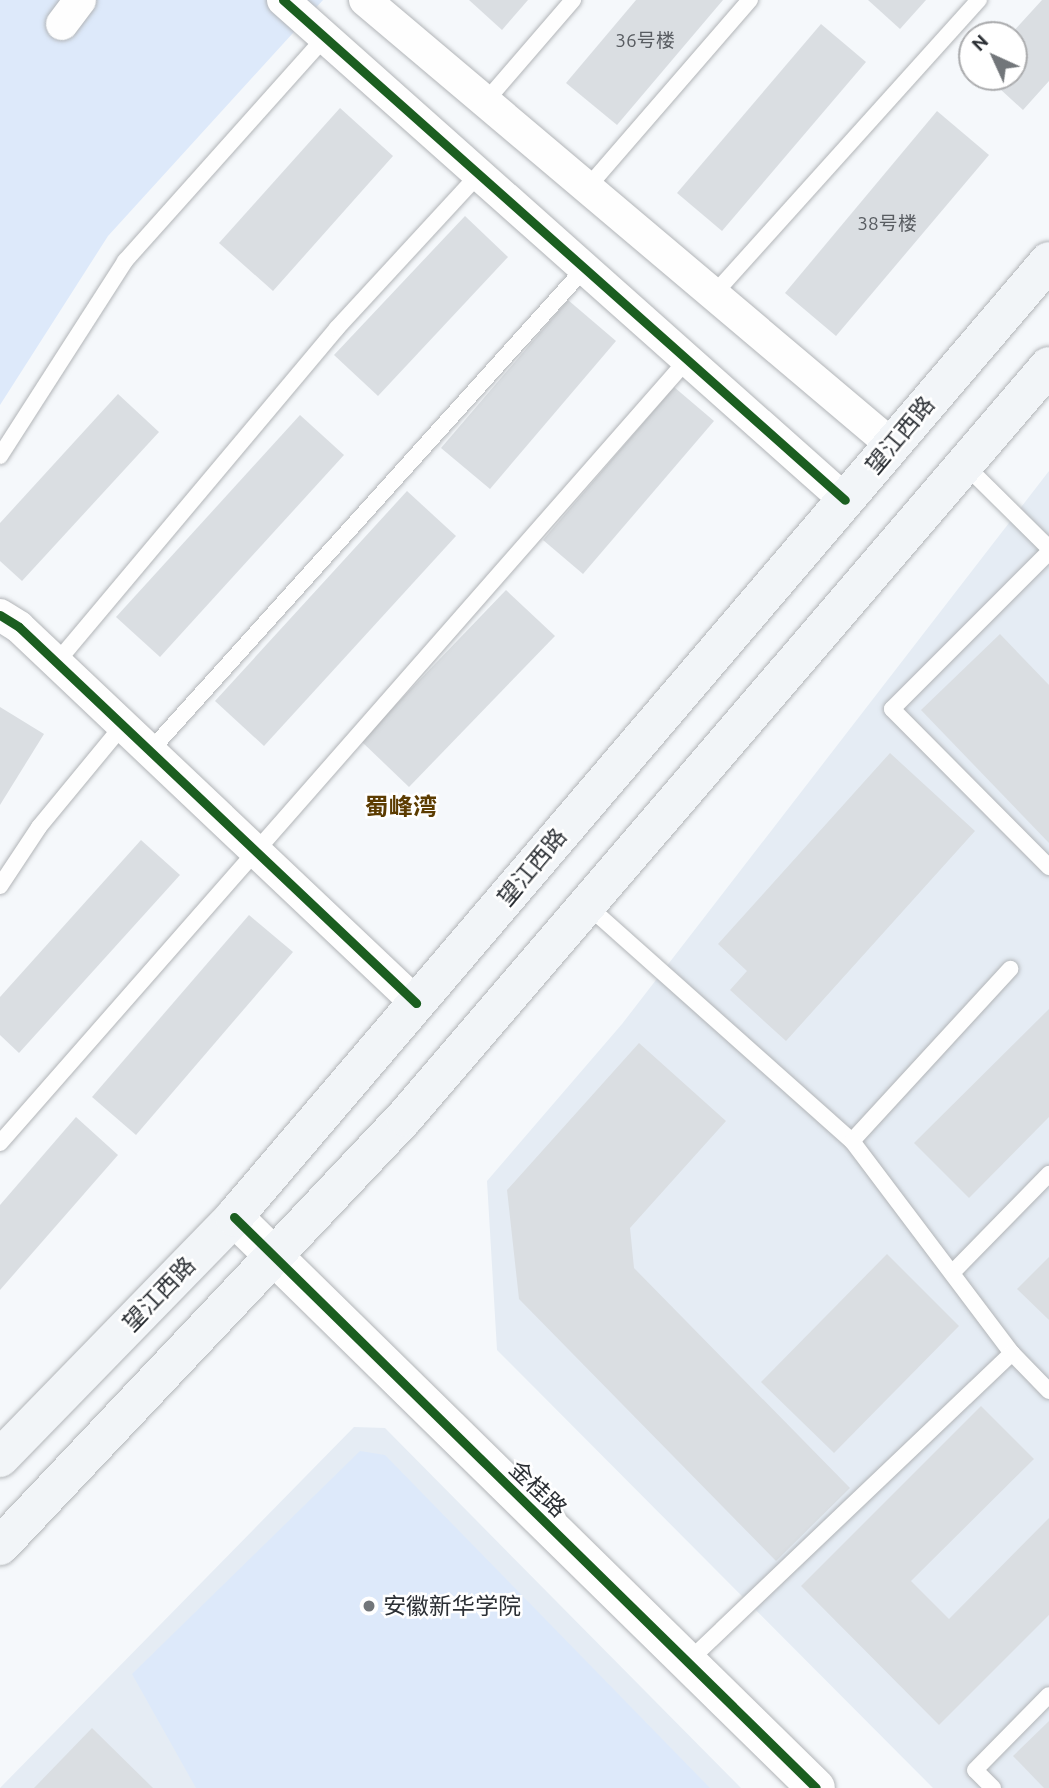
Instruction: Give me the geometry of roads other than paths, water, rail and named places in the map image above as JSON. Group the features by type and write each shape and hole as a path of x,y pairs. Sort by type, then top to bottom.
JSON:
{"main road":[{"name":"望江西路","path":"0,1458 234,1217 1049,261"},
{"path":"0,1546 405,1117 1049,366"}],"street":[{"path":"283,0 845,500"},
{"path":"365,0 892,445"},
{"path":"0,615 123,725 416,1003"},
{"name":"金桂路","path":"234,1217 816,1788"}],"lane":[{"path":"485,102 573,0"},
{"path":"587,188 750,0"},
{"path":"714,294 979,0"},
{"path":"0,456 125,261 325,37"},
{"path":"56,663 337,328 479,174"},
{"path":"150,751 585,268"},
{"path":"0,1143 687,360"},
{"path":"965,465 1049,550 892,709 1049,867"},
{"path":"0,886 39,827 123,725"},
{"path":"587,905 852,1141 1012,1353 1049,1391"},
{"path":"852,1141 1010,969"},
{"path":"952,1273 1049,1174"},
{"path":"688,1662 1012,1353"},
{"path":"993,1788 975,1770 1049,1695"}],"place":[{"name":"安徽新华学院","path":"369,1606"}],"district":[{"name":"蜀峰湾","path":"401,807"}]}
